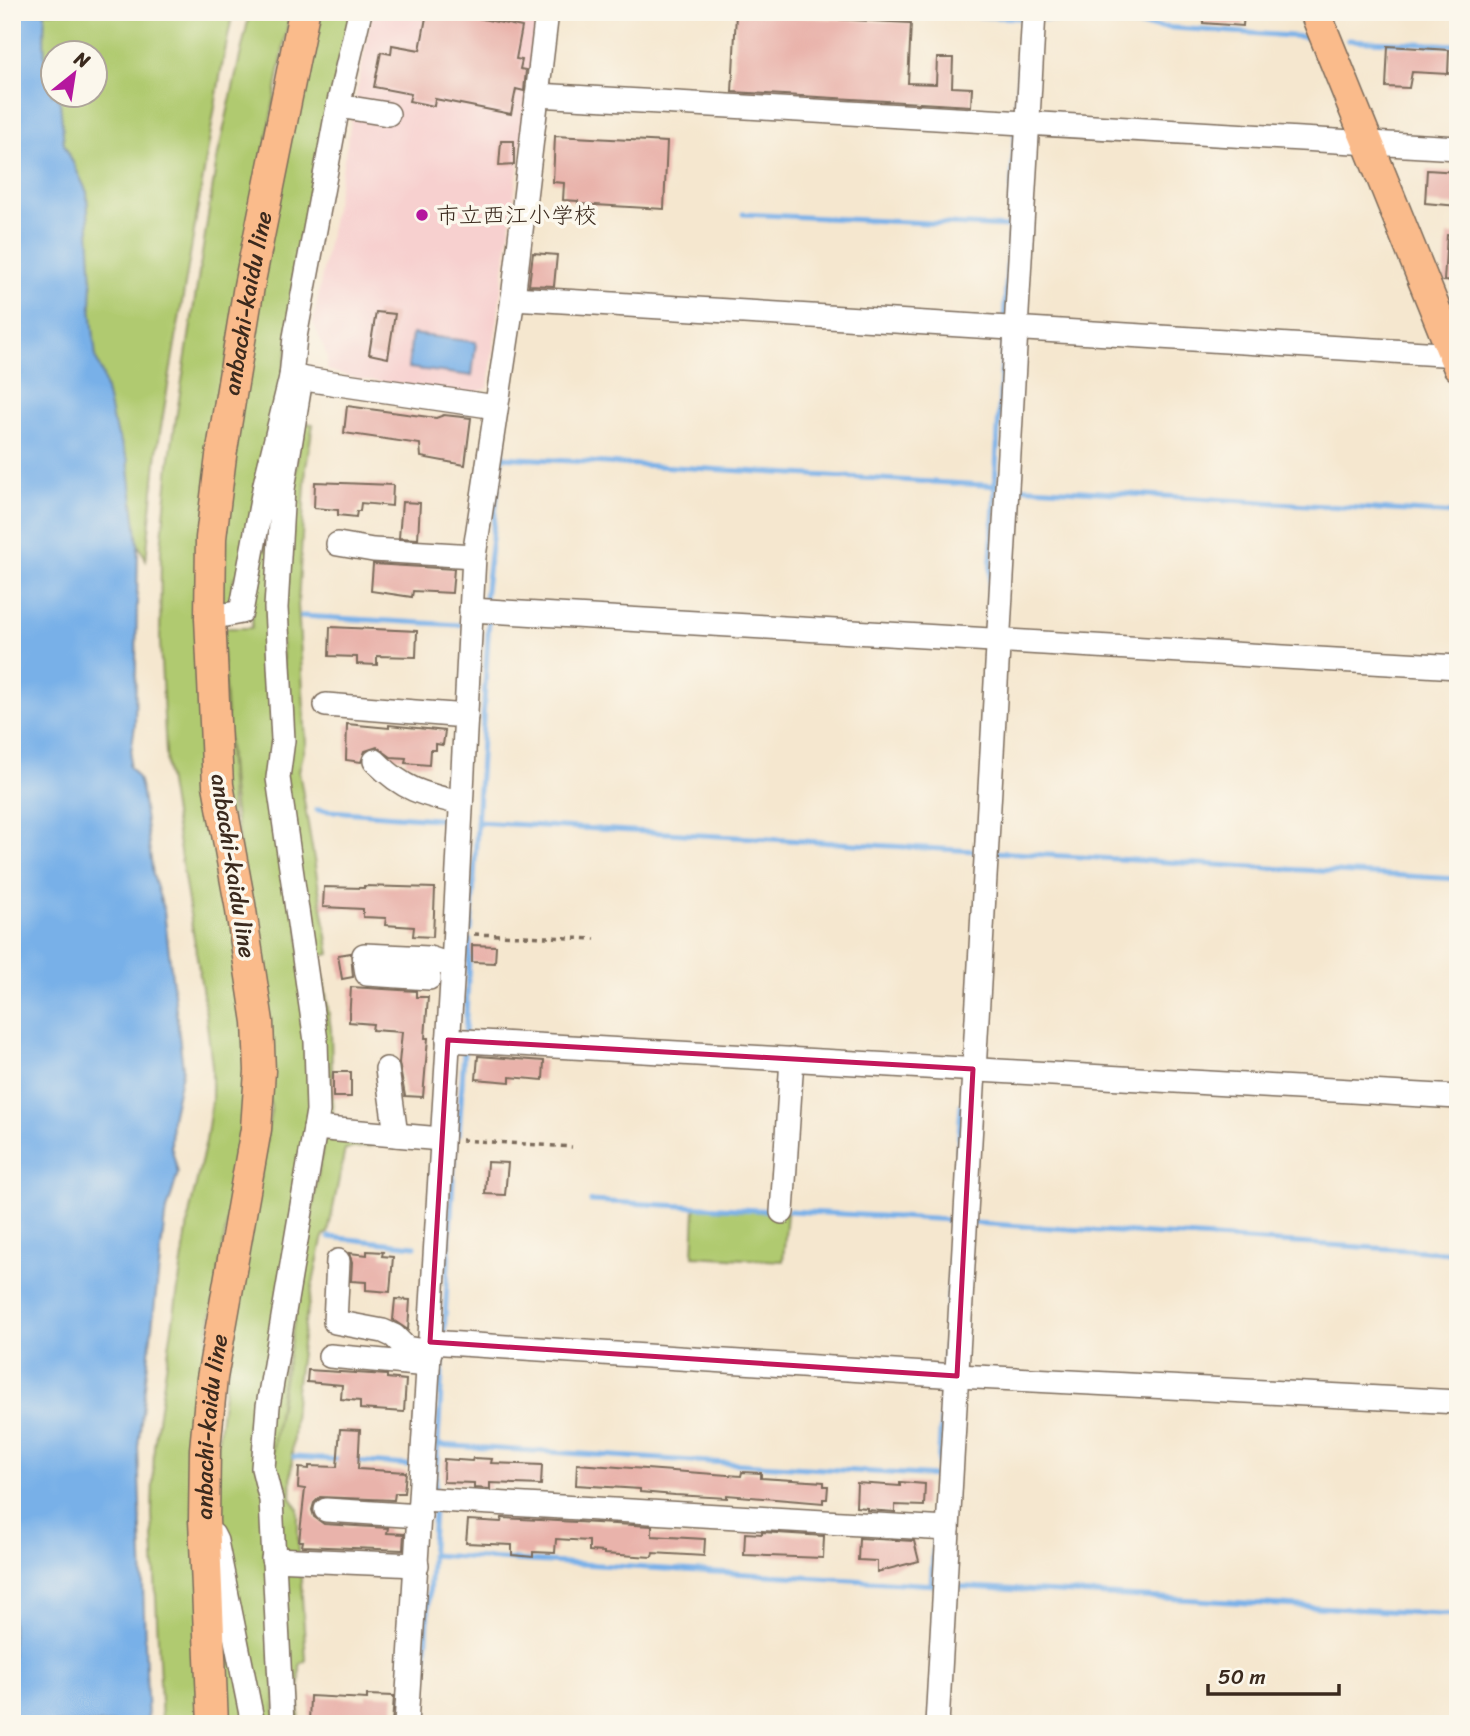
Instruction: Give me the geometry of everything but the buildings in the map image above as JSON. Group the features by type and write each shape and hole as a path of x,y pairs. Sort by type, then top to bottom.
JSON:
{"main road":[{"name":"anbachi-kaidu line","path":"213,1724 204,1520 205,1450 212,1378 256,1129 260,1071 256,1010 218,785 210,618 211,538 221,456 249,286 304,12"},
{"path":"1315,12 1456,359"}],"street":[{"path":"282,1724 271,1500 263,1468 268,1405 318,1111 316,1041 278,778 284,740 277,594 284,489 296,377 295,337 338,106 360,12"},
{"path":"407,1724 455,933 474,556 513,298 547,12"},
{"path":"937,1724 1034,12"},
{"path":"537,95 1458,148"},
{"path":"338,106 388,114"},
{"path":"513,298 1456,359"},
{"path":"210,618 241,612 265,484 296,377"},
{"path":"296,377 496,407"},
{"path":"338,544 373,550 474,556"},
{"path":"471,610 1458,667"},
{"path":"326,705 466,716"},
{"path":"375,761 394,780 426,795 461,803"},
{"path":"429,978 367,974 364,955 429,958 453,966"},
{"path":"448,1041 1458,1097"},
{"path":"782,1212 792,1059"},
{"path":"387,1069 396,1135"},
{"path":"315,1128 442,1139"},
{"path":"338,1261 335,1322 383,1331 394,1336 406,1348 429,1353"},
{"path":"330,1356 429,1353 1458,1401"},
{"path":"326,1510 421,1508 948,1529"},
{"path":"204,1520 216,1541 253,1724"},
{"path":"273,1559 417,1565"}],"path":[{"path":"455,933 595,939"},
{"path":"442,1139 572,1147"}],"highlighted area":[{"path":"448,1040 973,1069 957,1376 430,1342"}],"shaded area":[{"name":"市立西江小学校","path":"372,12 519,12 533,14 538,22 488,388 473,394 359,379 327,370 327,356 313,322"}],"green space":[{"path":"12,12 233,12 157,451 146,560 12,290"},
{"path":"250,12 290,12 211,449 248,1098 201,1377 203,1724 162,1724 152,1514 154,1446 190,1210 206,1141 212,1099 212,1066 167,771 160,644 161,549 169,463 217,159"},
{"path":"314,12 354,12 243,577 234,577 232,607 220,608 226,499 278,179"},
{"path":"313,388 305,423 313,424 306,468 298,604 306,743 299,771 330,954 320,956 331,1029 333,1121 326,1126 287,809 281,609 304,397"},
{"path":"281,445 272,607 313,1102 267,1514 276,1724 261,1724 217,1508 216,1456 225,1385 271,1109 232,787 221,632 226,628 252,628 253,576"},
{"path":"324,1139 378,1139 372,1146 345,1149 328,1233 322,1240 305,1322 296,1390 291,1498 298,1508 298,1553 283,1553 271,1459"},
{"path":"695,1208 787,1213 783,1261 693,1256"},
{"path":"283,1566 300,1566 306,1660 300,1665 299,1724 287,1724"},
{"path":"218,1570 248,1724 225,1724"}],"water":[{"path":"12,12 45,12 44,38 38,38 38,108 61,108 64,144 87,192 91,306 96,358 103,376 113,422 128,460 138,544 135,725 129,766 138,778 142,793 153,875 164,911 183,1068 172,1118 171,1146 178,1173 165,1217 138,1447 148,1724 12,1724"},
{"path":"412,334 476,342 472,376 408,368"}],"waterway":[{"path":"863,12 1022,18"},
{"path":"1016,116 1023,12"},
{"path":"1043,19 1306,37"},
{"path":"1348,40 1458,45"},
{"path":"1004,322 1015,130"},
{"path":"743,214 1010,227"},
{"path":"987,634 1003,338"},
{"path":"485,598 505,428"},
{"path":"501,457 1001,486"},
{"path":"1015,487 1458,514"},
{"path":"302,616 459,625"},
{"path":"471,930 489,617"},
{"path":"317,810 449,820"},
{"path":"477,822 976,851"},
{"path":"995,852 1458,879"},
{"path":"465,1034 470,940"},
{"path":"459,1134 464,1050"},
{"path":"944,1367 961,1105"},
{"path":"444,1336 455,1143"},
{"path":"591,1201 776,1211"},
{"path":"1455,1252 1458,1203"},
{"path":"789,1211 952,1220"},
{"path":"974,1223 1458,1253"},
{"path":"329,1237 415,1246"},
{"path":"435,1494 443,1354"},
{"path":"935,1521 943,1384"},
{"path":"437,1445 938,1476"},
{"path":"294,1457 343,1460"},
{"path":"353,1461 408,1465"},
{"path":"422,1724 434,1509"},
{"path":"931,1585 934,1539"},
{"path":"431,1555 936,1585"},
{"path":"952,1586 1458,1615"}],"place":[{"name":"市立西江小学校","path":"422,215"}]}
